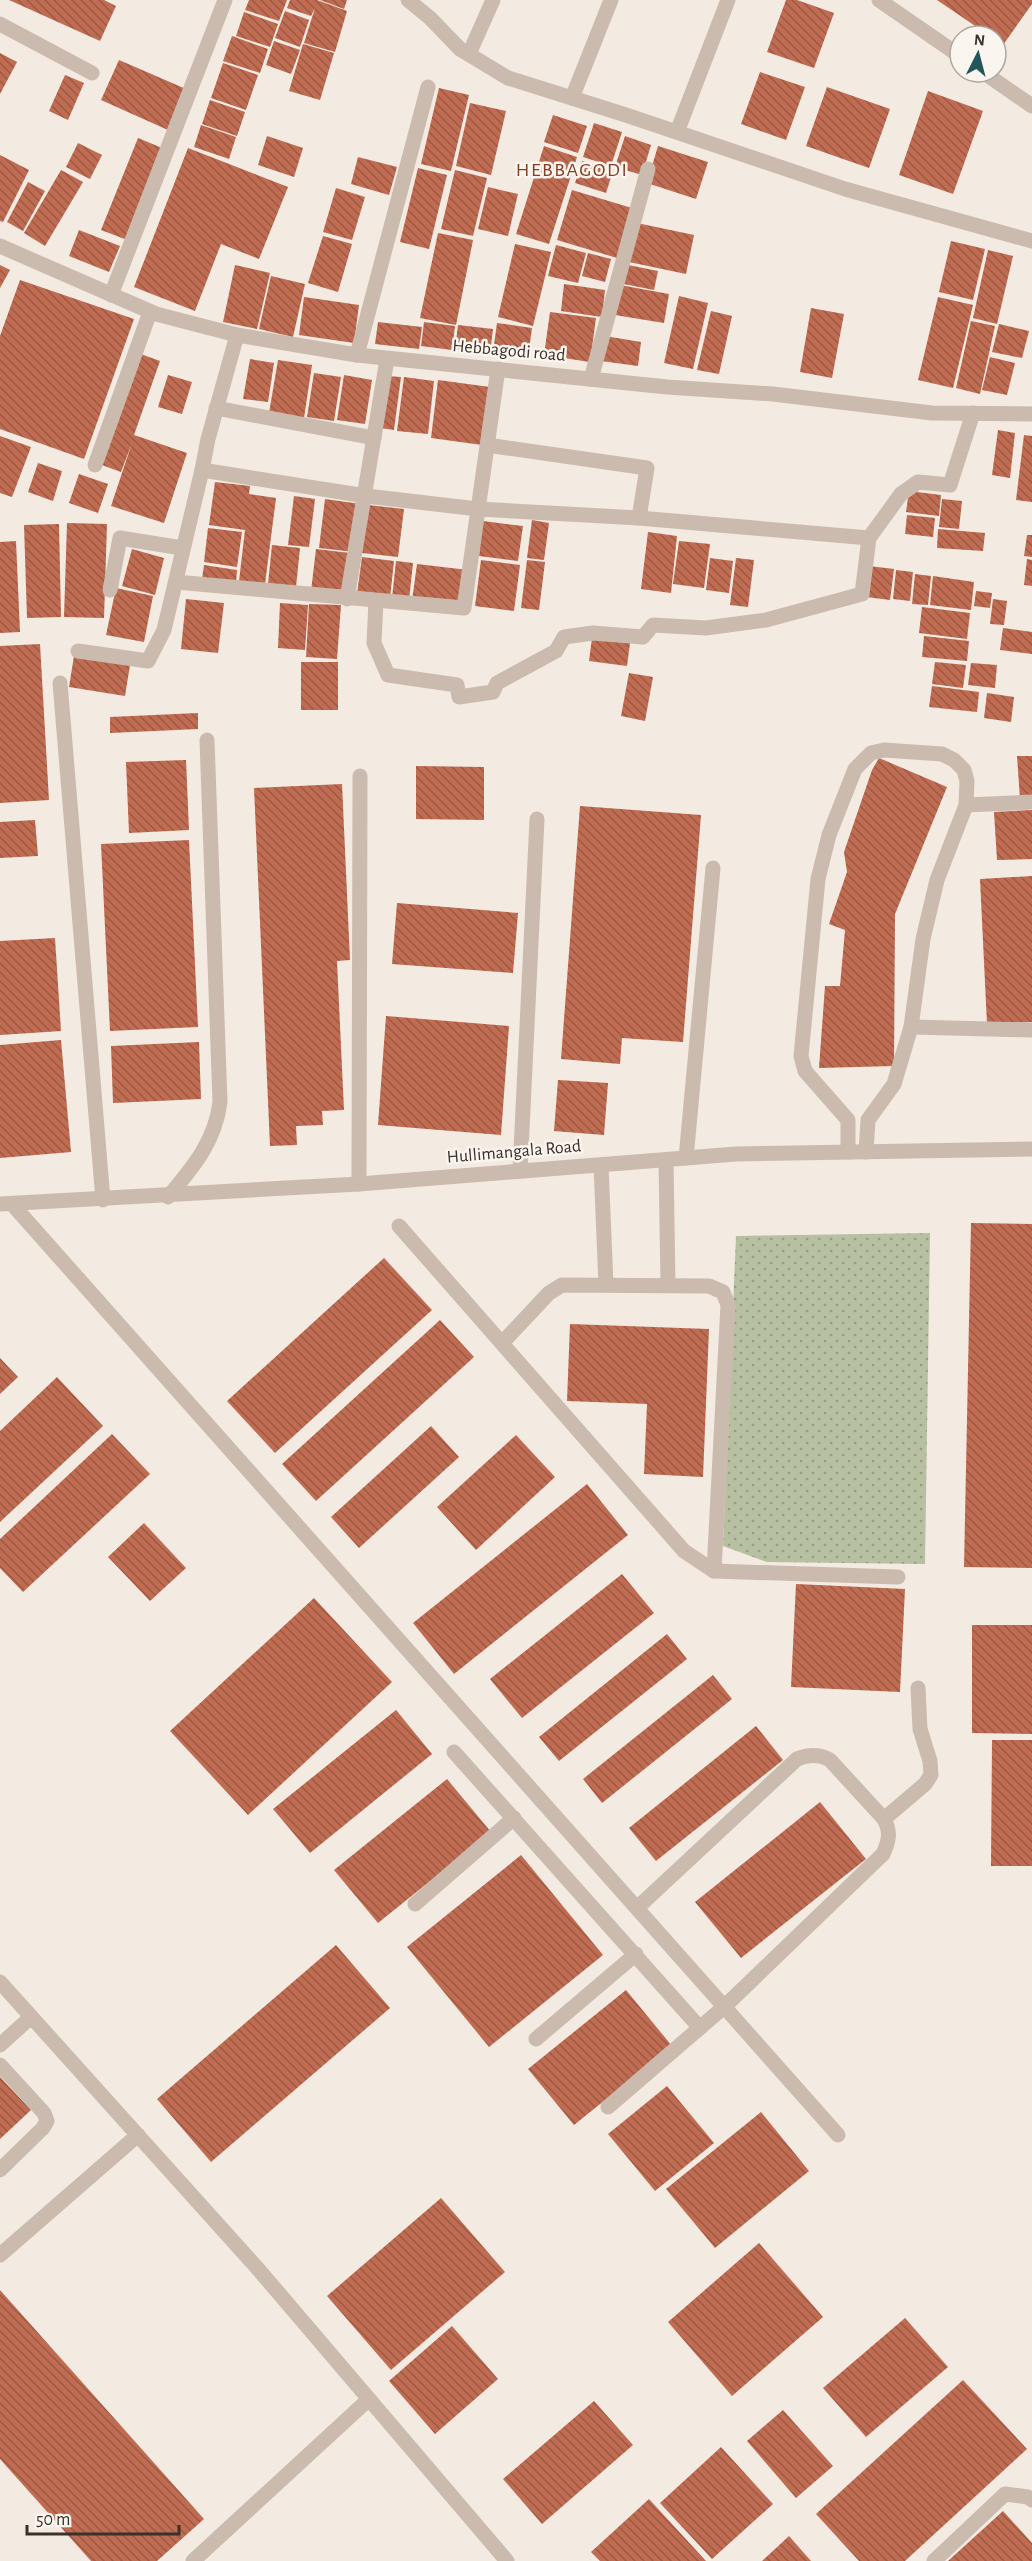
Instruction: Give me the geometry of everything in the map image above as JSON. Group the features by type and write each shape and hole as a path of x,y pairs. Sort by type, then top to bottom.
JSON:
{"street":[{"path":"111,295 225,0"},
{"path":"408,0 430,18 460,49 508,78 845,189 1032,241"},
{"path":"470,54 493,0"},
{"path":"572,98 611,0"},
{"path":"677,132 728,0"},
{"path":"879,0 948,48"},
{"path":"0,24 92,73"},
{"path":"1002,84 1031,102"},
{"path":"357,355 428,87"},
{"path":"591,379 648,169"},
{"name":"Hebbagodi road","path":"0,246 150,312 237,335 357,355 591,379 773,394 932,413 1032,414"},
{"path":"95,465 150,312"},
{"path":"78,651 148,661 164,630 216,408 237,335"},
{"path":"347,599 366,496 387,359"},
{"path":"176,582 464,608 498,369"},
{"path":"216,408 374,438"},
{"path":"376,601 374,643 388,675 457,685 459,697 493,692 497,683 556,651 564,637 593,633 643,638 653,625 706,628 766,620 861,594 869,538 901,494 918,482 950,485 973,413"},
{"path":"487,445 647,468 639,518"},
{"path":"202,470 366,496 478,509 639,518 869,538"},
{"path":"110,590 120,538 182,548"},
{"path":"60,683 103,1200"},
{"path":"168,1197 203,1154 213,1134 220,1102 207,740"},
{"path":"848,1152 848,1120 805,1071 801,1056 818,879 829,835 841,801 855,769 863,759 871,753 884,750 942,754 954,759 964,770 967,781 966,805 937,880 923,939 910,1027 894,1084 868,1120 866,1152"},
{"path":"359,1184 360,776"},
{"path":"966,805 1032,802"},
{"path":"520,1172 537,819"},
{"path":"686,1158 713,868"},
{"path":"910,1027 1032,1030"},
{"path":"848,1120 868,1120"},
{"name":"Hullimangala Road","path":"6,1204 168,1197 359,1184 736,1154 1032,1149"},
{"path":"666,1160 668,1286"},
{"path":"601,1165 606,1285"},
{"path":"6,1204 838,2135"},
{"path":"399,1226 684,1551 714,1571 898,1577"},
{"path":"503,1342 556,1288 570,1284 717,1288 723,1292 728,1305 714,1571"},
{"path":"884,1819 925,1784 931,1775 930,1761 920,1729 918,1689"},
{"path":"454,1752 700,2028"},
{"path":"608,2108 724,2007 883,1854 890,1835 884,1819 831,1760 823,1756 805,1756 797,1759 637,1908"},
{"path":"415,1904 514,1818"},
{"path":"536,2039 636,1954"},
{"path":"0,1982 259,2270 507,2561"},
{"path":"0,2045 31,2017"},
{"path":"0,2065 44,2113 47,2121 43,2128 0,2170"},
{"path":"0,2255 138,2135"},
{"path":"193,2561 369,2399"},
{"path":"934,2561 1005,2494 1015,2494 1032,2500"}],"green space":[{"path":"930,1233 925,1564 767,1562 723,1546 736,1236"}],"building":[{"path":"9,0 104,0 116,6 100,41"},
{"path":"249,0 287,0 279,21 245,10"},
{"path":"290,0 317,0 347,11 335,52 304,43 315,8 311,16 287,8"},
{"path":"320,0 347,0 344,9"},
{"path":"786,0 797,0 834,13 814,68 767,52"},
{"path":"937,0 1032,0 1032,4 1008,38 1008,24 972,24"},
{"path":"285,11 309,20 300,47 275,38"},
{"path":"244,12 278,24 270,47 236,36"},
{"path":"232,36 268,49 260,73 223,61"},
{"path":"274,41 300,50 291,74 266,65"},
{"path":"303,44 334,53 320,100 289,91"},
{"path":"0,53 17,62 0,94"},
{"path":"119,60 186,89 168,130 101,100"},
{"path":"223,63 258,75 246,110 211,98"},
{"path":"760,72 805,87 786,140 741,124"},
{"path":"65,75 84,83 68,120 49,111"},
{"path":"827,87 890,109 869,168 806,146"},
{"path":"439,88 469,95 451,171 421,164"},
{"path":"928,91 983,111 953,194 899,175"},
{"path":"210,100 245,112 237,136 202,124"},
{"path":"470,103 506,111 491,175 456,166"},
{"path":"553,115 587,126 578,153 544,142"},
{"path":"594,123 622,132 611,166 583,157"},
{"path":"201,125 236,137 229,159 194,147"},
{"path":"267,136 303,148 294,177 258,165"},
{"path":"625,136 651,145 642,175 615,167"},
{"path":"138,138 167,150 130,241 101,230"},
{"path":"78,143 102,155 90,179 66,167"},
{"path":"544,146 577,157 549,244 516,234"},
{"path":"658,146 708,162 696,199 647,183"},
{"path":"188,148 288,187 259,259 221,244 195,311 134,287"},
{"path":"0,155 29,170 3,222 0,221"},
{"path":"358,157 397,167 389,195 351,184"},
{"path":"582,161 613,171 606,193 575,183"},
{"path":"418,168 447,175 429,249 400,242"},
{"path":"61,170 83,182 45,246 24,233"},
{"path":"455,170 487,178 473,236 441,229"},
{"path":"28,182 45,191 23,231 7,222"},
{"path":"488,187 518,194 508,236 478,229"},
{"path":"336,188 365,197 352,240 323,232"},
{"path":"572,190 632,208 617,258 557,240"},
{"path":"637,223 694,235 686,274 629,262"},
{"path":"79,230 120,246 109,272 69,256"},
{"path":"438,233 473,240 456,325 420,318"},
{"path":"323,236 352,244 338,292 308,283"},
{"path":"951,241 985,249 973,300 939,292"},
{"path":"515,244 551,252 533,326 498,317"},
{"path":"556,245 586,253 578,283 548,276"},
{"path":"988,250 1013,256 997,324 973,318"},
{"path":"588,253 611,259 605,282 582,276"},
{"path":"0,265 10,270 0,288"},
{"path":"235,265 270,273 257,329 223,322"},
{"path":"628,265 658,271 654,290 624,284"},
{"path":"271,276 305,284 293,337 259,329"},
{"path":"20,280 134,319 84,459 0,429 0,336"},
{"path":"564,284 605,290 602,317 561,311"},
{"path":"620,285 669,294 664,323 615,315"},
{"path":"679,296 708,303 693,369 664,363"},
{"path":"304,297 359,305 354,343 299,335"},
{"path":"938,297 973,305 953,388 918,380"},
{"path":"811,308 844,314 832,378 800,372"},
{"path":"711,311 732,316 719,374 697,370"},
{"path":"550,312 596,318 590,362 544,355"},
{"path":"971,321 995,326 980,394 956,388"},
{"path":"378,322 422,327 419,349 375,344"},
{"path":"424,322 455,326 452,350 421,346"},
{"path":"497,323 532,328 528,357 493,352"},
{"path":"999,324 1029,331 1022,358 992,352"},
{"path":"458,325 493,329 490,353 455,349"},
{"path":"605,336 641,342 638,366 601,361"},
{"path":"138,353 160,361 134,435 187,453 164,523 111,506 132,443 121,472 99,464"},
{"path":"990,357 1015,363 1007,395 982,390"},
{"path":"250,359 274,363 268,402 243,399"},
{"path":"278,360 312,365 304,418 269,413"},
{"path":"314,373 341,377 334,421 307,417"},
{"path":"168,375 192,382 182,414 158,407"},
{"path":"344,375 372,380 365,424 337,420"},
{"path":"387,376 401,377 394,430 380,428"},
{"path":"404,377 434,381 428,434 397,431"},
{"path":"438,380 490,387 482,445 431,438"},
{"path":"998,430 1015,433 1010,478 992,475"},
{"path":"1024,435 1032,436 1032,502 1016,500"},
{"path":"0,436 31,447 12,497 0,493"},
{"path":"38,463 62,471 53,501 28,492"},
{"path":"79,474 108,484 98,513 69,503"},
{"path":"215,482 250,486 249,494 276,498 265,584 239,581 245,530 209,525"},
{"path":"909,491 941,495 939,516 906,512"},
{"path":"294,496 315,499 309,547 288,545"},
{"path":"325,499 361,504 355,552 319,548"},
{"path":"942,499 962,501 959,529 939,527"},
{"path":"368,505 404,509 398,557 362,553"},
{"path":"907,515 935,518 933,537 905,534"},
{"path":"532,520 549,523 544,560 527,558"},
{"path":"483,521 523,526 518,561 479,556"},
{"path":"67,523 107,524 104,618 64,617"},
{"path":"59,524 61,617 27,618 24,525"},
{"path":"208,528 242,532 237,567 204,562"},
{"path":"938,529 985,533 983,551 937,548"},
{"path":"648,532 677,536 671,593 641,589"},
{"path":"1027,535 1032,535 1032,557 1024,556"},
{"path":"16,541 20,632 0,633 0,542"},
{"path":"679,541 710,544 704,588 673,584"},
{"path":"272,545 300,548 296,587 268,584"},
{"path":"132,549 164,558 155,595 122,586"},
{"path":"316,549 350,553 345,595 311,591"},
{"path":"362,557 394,561 390,598 357,594"},
{"path":"710,558 733,561 729,593 706,590"},
{"path":"736,558 754,560 748,607 730,605"},
{"path":"1027,559 1032,560 1032,586 1024,585"},
{"path":"481,560 520,565 514,611 475,606"},
{"path":"527,560 545,562 539,610 521,608"},
{"path":"396,561 413,563 409,600 392,598"},
{"path":"417,564 468,570 463,607 412,601"},
{"path":"204,565 237,570 236,584 202,579"},
{"path":"869,566 894,569 890,600 866,597"},
{"path":"896,570 913,572 910,601 893,599"},
{"path":"915,574 931,576 928,605 912,604"},
{"path":"933,576 974,582 971,610 930,605"},
{"path":"116,588 153,596 144,642 106,635"},
{"path":"976,591 992,593 990,608 974,606"},
{"path":"186,599 224,603 218,653 181,649"},
{"path":"993,599 1007,601 1004,625 990,624"},
{"path":"280,603 308,605 305,650 278,648"},
{"path":"309,604 341,605 337,659 306,657"},
{"path":"922,607 970,613 967,639 919,633"},
{"path":"1003,628 1032,632 1032,654 1000,650"},
{"path":"924,636 969,641 967,661 922,657"},
{"path":"592,638 630,643 627,666 589,661"},
{"path":"40,644 49,800 0,803 0,646"},
{"path":"74,656 130,665 125,696 69,687"},
{"path":"301,662 338,662 338,710 301,710"},
{"path":"935,662 966,665 963,688 932,684"},
{"path":"971,663 997,665 995,688 968,685"},
{"path":"629,673 653,677 645,721 621,716"},
{"path":"932,686 979,692 977,712 929,707"},
{"path":"987,693 1014,697 1011,722 984,718"},
{"path":"198,713 198,729 110,733 110,717"},
{"path":"1017,756 1032,756 1032,798 1020,799"},
{"path":"879,758 947,787 895,914 894,1066 819,1068 825,986 840,986 845,930 829,924 847,872 844,852 872,770"},
{"path":"186,760 189,830 129,833 126,762"},
{"path":"416,766 484,767 484,820 416,819"},
{"path":"342,784 350,960 337,961 344,1110 322,1111 323,1125 296,1126 297,1145 270,1146 254,788"},
{"path":"580,806 701,815 683,1042 622,1038 620,1064 561,1059"},
{"path":"1032,810 1032,859 997,860 994,812"},
{"path":"35,820 38,856 0,858 0,822"},
{"path":"189,840 198,1027 110,1031 101,844"},
{"path":"1032,876 1032,1022 987,1024 980,879"},
{"path":"397,903 518,913 513,973 392,964"},
{"path":"55,938 61,1031 0,1035 0,941"},
{"path":"386,1016 509,1026 501,1135 378,1125"},
{"path":"61,1040 71,1152 0,1158 0,1045"},
{"path":"199,1042 201,1099 113,1103 111,1046"},
{"path":"558,1080 608,1083 604,1135 554,1131"},
{"path":"971,1223 1032,1224 1032,1568 964,1567"},
{"path":"384,1258 432,1310 275,1453 227,1401"},
{"path":"440,1320 474,1357 316,1501 282,1464"},
{"path":"570,1324 709,1329 703,1477 644,1474 647,1404 567,1401"},
{"path":"0,1358 18,1377 0,1394"},
{"path":"57,1377 103,1426 0,1522 0,1431"},
{"path":"431,1426 459,1457 359,1548 331,1517"},
{"path":"112,1434 150,1474 23,1592 0,1568 0,1539"},
{"path":"516,1435 555,1477 476,1550 437,1507"},
{"path":"587,1484 628,1535 454,1674 413,1623"},
{"path":"144,1523 186,1568 150,1601 108,1557"},
{"path":"622,1574 654,1613 522,1718 490,1679"},
{"path":"796,1584 905,1589 900,1692 791,1687"},
{"path":"314,1598 392,1682 248,1815 170,1731"},
{"path":"972,1625 1032,1625 1032,1734 972,1733"},
{"path":"667,1634 687,1659 559,1761 539,1737"},
{"path":"713,1675 732,1699 602,1803 583,1779"},
{"path":"396,1710 432,1754 310,1853 273,1809"},
{"path":"756,1726 783,1760 656,1861 629,1828"},
{"path":"992,1740 1032,1740 1032,1866 991,1866"},
{"path":"447,1779 491,1832 378,1923 334,1870"},
{"path":"820,1802 866,1859 741,1958 695,1902"},
{"path":"521,1855 603,1955 489,2047 407,1947"},
{"path":"336,1945 390,2008 211,2162 157,2099"},
{"path":"626,1990 672,2046 574,2125 528,2069"},
{"path":"0,2077 31,2110 0,2139"},
{"path":"667,2086 714,2143 655,2191 608,2134"},
{"path":"761,2112 809,2171 715,2248 666,2189"},
{"path":"441,2198 505,2272 391,2370 327,2296"},
{"path":"759,2243 823,2317 732,2396 668,2322"},
{"path":"0,2290 204,2519 157,2561 91,2561 0,2459"},
{"path":"905,2318 948,2367 866,2437 823,2388"},
{"path":"452,2326 498,2379 435,2434 389,2381"},
{"path":"963,2380 1027,2449 905,2561 859,2561 816,2514"},
{"path":"594,2401 633,2445 542,2524 503,2479"},
{"path":"783,2410 833,2466 796,2498 747,2441"},
{"path":"721,2447 773,2504 712,2559 660,2503"},
{"path":"649,2499 706,2561 600,2561 591,2552"},
{"path":"1003,2511 1032,2543 1032,2561 948,2561"},
{"path":"789,2536 811,2561 762,2561"}],"district":[{"name":"HEBBAGODI","path":"572,170"}]}
